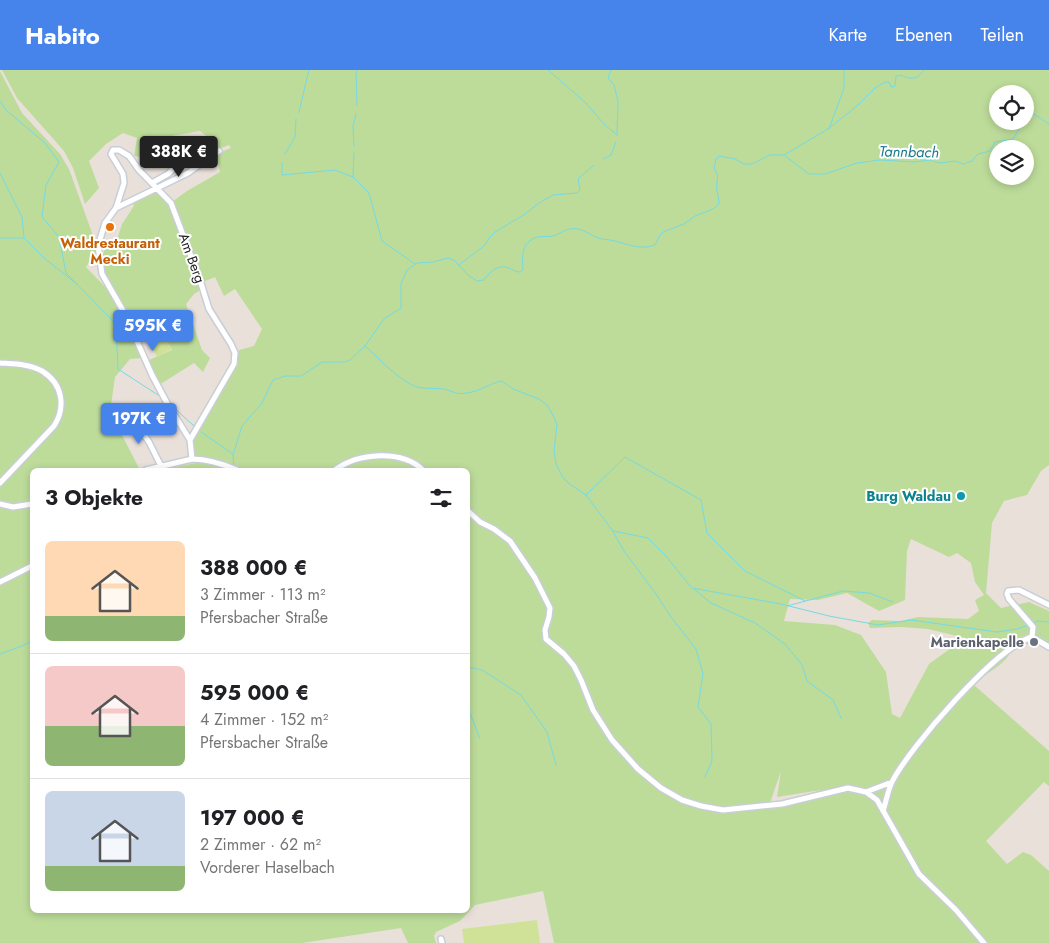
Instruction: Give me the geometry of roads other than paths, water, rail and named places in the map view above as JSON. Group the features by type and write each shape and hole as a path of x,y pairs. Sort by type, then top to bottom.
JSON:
{"street":[{"path":"152,183 168,174 178,164 190,143 199,150"},
{"name":"Am Berg","path":"116,208 124,184 123,174 111,154 113,150 119,150 129,156 171,203 197,271 209,309 232,344 235,353 234,364 190,440"},
{"path":"192,459 190,440 159,389 125,314 102,274 98,246 105,223 116,208 188,173 219,150"},
{"path":"0,364 31,367 42,371 56,387 62,404 59,416 50,431 0,483"},
{"path":"130,415 149,442 160,468 192,459 216,462 232,468"},
{"path":"339,468 355,459 378,456 399,458 420,468"},
{"path":"0,504 13,507 30,504"},
{"path":"470,513 480,522 494,529 510,541 535,578 550,608 544,630 546,639 564,654 574,666 593,710 612,740 638,769 661,788 682,800 700,806 723,810 782,804 848,788 866,792 877,800 919,874 956,910 984,943"},
{"path":"0,582 30,567"},
{"path":"1032,637 1033,627 1009,599 1008,590 1019,590 1049,605"},
{"path":"883,811 892,782 920,740 970,684 1006,651 1026,638 1032,637 1049,647"},
{"path":"866,792 892,782"}],"waterway":[{"path":"299,112 309,70"},
{"path":"357,70 357,105"},
{"path":"548,70 586,103 604,124 617,135"},
{"path":"611,70 608,78 614,85 618,101 617,135"},
{"path":"829,129 844,88 844,70"},
{"path":"234,468 233,455 242,426 262,403 273,380 285,376 301,376 322,362 345,362 350,360 365,346 384,319 401,308 401,284 407,270 417,263 433,262 448,258 454,260 468,275 477,281 484,280 491,272 501,267 521,272 523,269 524,250 528,243 537,237 553,236 571,229 581,230 600,239 632,246 649,247 655,245 663,232 684,224 719,204 717,174 714,168 716,159 719,156 735,159 744,164 752,164 770,155 784,155 828,129 858,105 875,88 885,82 889,82 891,87 895,86 896,76 901,75 914,78 919,76 924,70"},
{"path":"0,101 6,110 45,143 59,162 46,185 42,217 59,237 66,273 116,324 118,369 158,395"},
{"path":"354,146 353,127 356,114"},
{"name":"Tannbach","path":"1034,114 1049,124"},
{"path":"285,154 295,137 296,119"},
{"name":"Tannbach","path":"785,156 809,174 825,174 857,163 880,160 915,162 929,160 940,163 955,161 963,164 972,161 978,154 990,151 995,142 1013,139 1018,130"},
{"path":"603,159 611,155 616,142"},
{"path":"353,177 354,153"},
{"path":"282,163 282,175 335,170 353,177 369,193 382,241 415,264"},
{"path":"459,265 485,245 495,232 539,203 553,195 577,193 580,190 578,179 594,165"},
{"path":"0,173 22,217 24,237"},
{"path":"0,238 24,238 44,258 77,284"},
{"path":"365,346 403,380 417,387 444,389 463,393 475,391 502,381 513,389 539,399 547,405 557,425 554,451 556,464 562,476 568,483 586,495 671,617 696,649 703,674 698,707 711,724 712,761 705,777"},
{"path":"171,405 194,426"},
{"path":"201,432 233,454"},
{"path":"586,495 625,457 701,500 707,533 745,571 805,601"},
{"path":"613,531 648,538 665,555 691,587"},
{"path":"692,588 781,604 829,616 878,625 911,620 997,632 1029,625"},
{"path":"694,589 711,603 755,623 785,644 802,665 807,681 833,700 841,718"},
{"path":"787,606 843,591 869,593 893,602"},
{"path":"1033,623 1038,621 1049,622"},
{"path":"0,654 30,642"},
{"path":"470,667 482,670 521,695 547,732 556,765"},
{"path":"470,713 480,739"}],"place":[{"name":"Waldrestaurant Mecki","path":"110,227"},
{"name":"Burg Waldau","path":"961,496"},
{"name":"Marienkapelle","path":"1034,642"}]}
